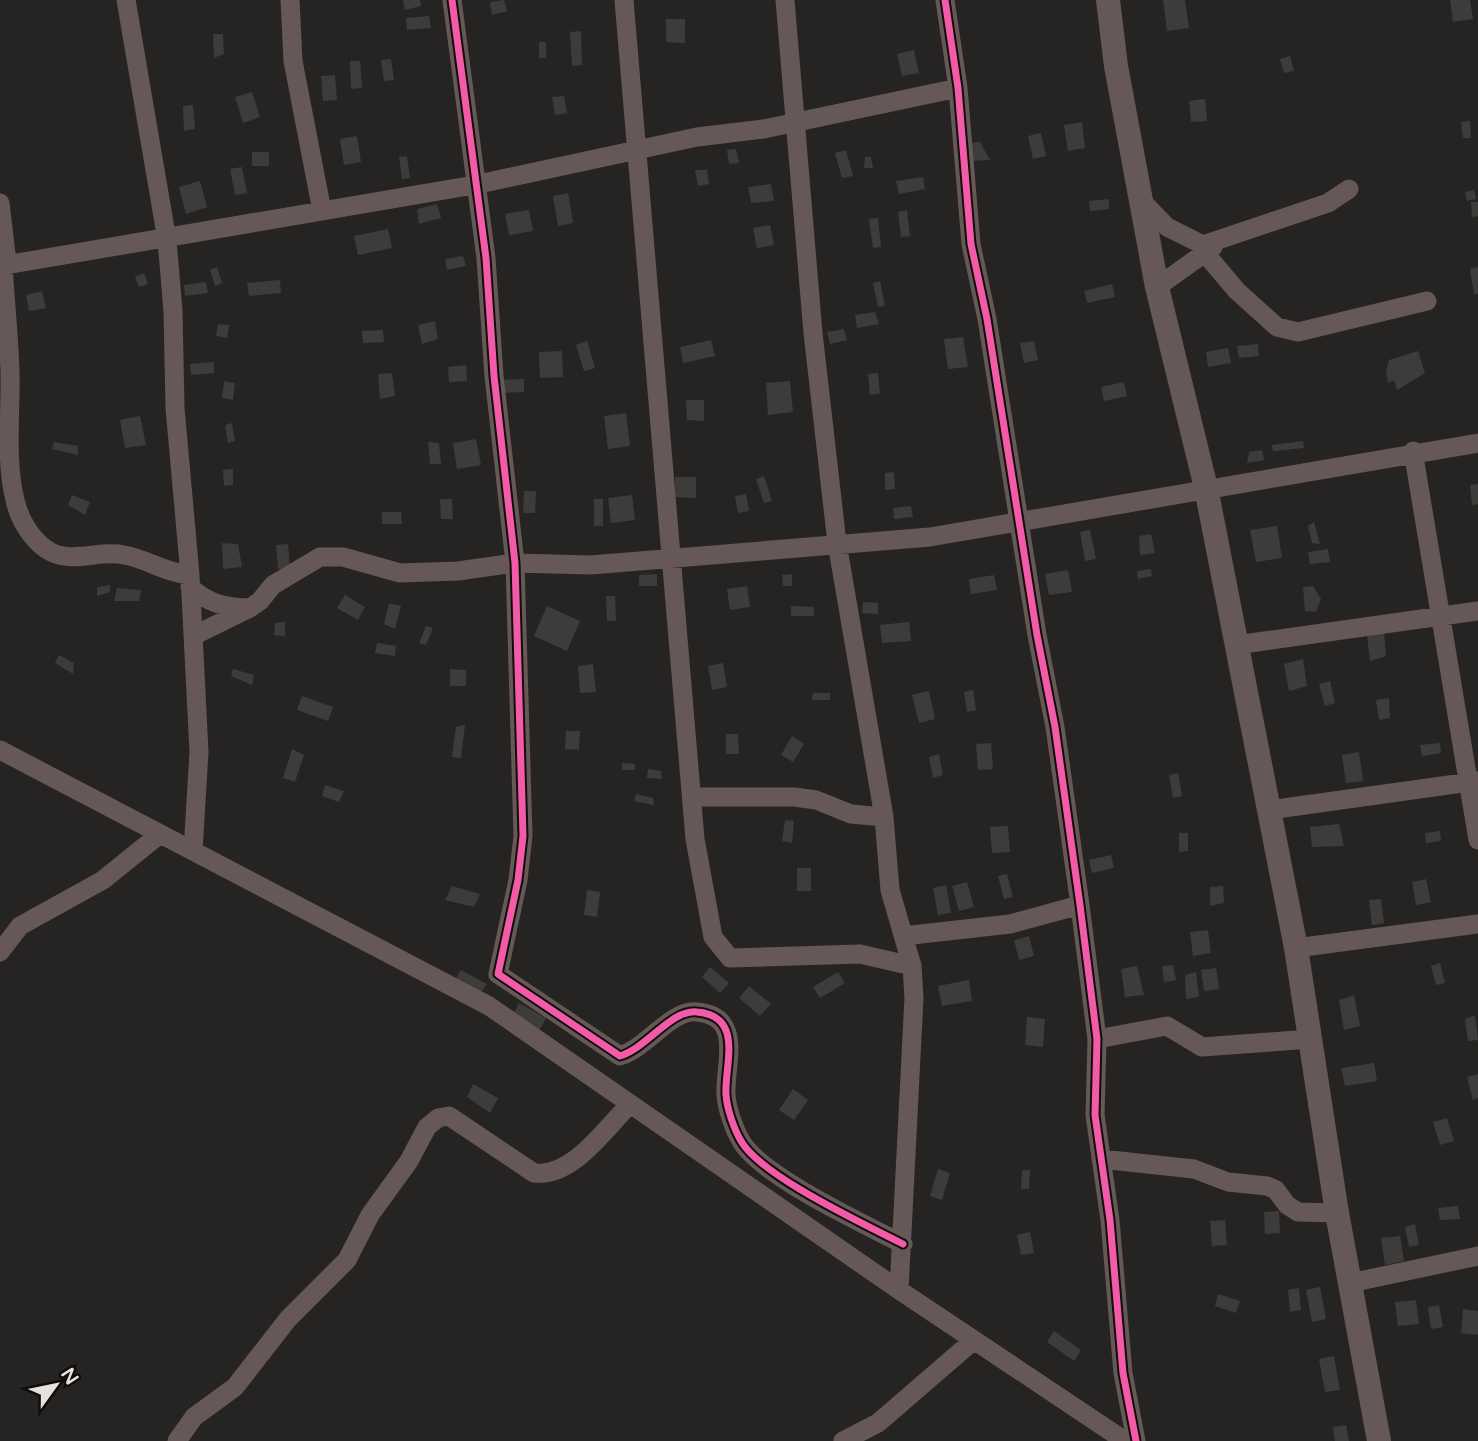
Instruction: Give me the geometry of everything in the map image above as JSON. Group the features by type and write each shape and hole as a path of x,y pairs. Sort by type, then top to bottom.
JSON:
{"main road":[{"path":"1108,0 1140,200 1157,287 1206,488 1296,948 1337,1213 1379,1441"}],"street":[{"path":"126,0 167,240 173,311 175,408 190,581 199,752 193,851"},
{"path":"290,0 293,61 322,211"},
{"path":"452,0 485,258 494,376 515,563 523,836 518,880 489,1006"},
{"path":"624,0 639,152 695,839 711,929 723,953 730,958 859,954 912,966"},
{"path":"785,0 813,333 837,543 884,817 890,890 912,966 914,998 899,1290"},
{"path":"945,0 958,88 971,244 987,319 1018,523 1055,727 1080,905 1097,1040 1095,1115 1123,1373 1136,1441"},
{"path":"2,265 167,240 474,185 639,152 697,137 796,123 958,88"},
{"path":"1140,200 1155,217 1191,241 1203,244 1222,240 1338,199 1349,189"},
{"path":"0,203 5,222 6,254 2,265 10,369 11,460 14,498 21,519 46,549 65,557 108,553 126,555 190,581 205,601 226,607 250,608"},
{"path":"1157,287 1222,240"},
{"path":"1204,252 1237,291 1277,327 1298,332 1427,301"},
{"path":"193,636 250,608 261,601 273,585 320,557 343,557 400,573 515,563 591,565 930,537 1413,452 1478,443"},
{"path":"1413,452 1474,782 1478,840"},
{"path":"1236,645 1478,611"},
{"path":"0,750 489,1006 899,1290 1125,1441"},
{"path":"1269,810 1474,782"},
{"path":"693,797 794,797 816,800 851,814 884,817"},
{"path":"0,952 20,926 103,880 160,834"},
{"path":"903,936 1010,924 1080,905"},
{"path":"1296,948 1478,924"},
{"path":"498,974 620,1056 649,1041 680,1015 694,1011 720,1022 730,1038 726,1096 741,1142 756,1158 822,1203 903,1244"},
{"path":"1097,1040 1167,1026 1202,1047 1311,1039"},
{"path":"177,1441 194,1417 235,1387 288,1319 347,1260 370,1215 409,1161 427,1127 439,1118 449,1116 534,1172 546,1174 559,1171 580,1154 630,1104"},
{"path":"1101,1159 1195,1169 1228,1182 1267,1186 1276,1190 1287,1205 1298,1212 1337,1213"},
{"path":"1350,1283 1478,1256"},
{"path":"842,1441 878,1423 974,1340"}],"building":[{"path":"403,0 420,0 421,6 405,10"},
{"path":"504,0 507,11 492,15 490,2"},
{"path":"1163,0 1185,0 1189,28 1167,31"},
{"path":"1450,0 1470,0 1473,19 1453,22"},
{"path":"429,16 431,28 407,30 406,18"},
{"path":"666,19 685,19 685,43 666,42"},
{"path":"581,31 582,65 572,66 570,32"},
{"path":"213,34 223,34 224,54 214,58"},
{"path":"539,42 546,42 546,58 539,58"},
{"path":"914,50 919,73 902,76 897,54"},
{"path":"1290,56 1294,71 1284,73 1280,59"},
{"path":"391,59 394,80 384,81 381,60"},
{"path":"350,61 360,61 362,88 351,89"},
{"path":"335,75 337,100 323,101 321,76"},
{"path":"252,92 260,117 243,123 235,97"},
{"path":"564,96 567,113 555,115 552,97"},
{"path":"1205,99 1207,121 1191,122 1189,101"},
{"path":"193,105 195,129 184,131 183,106"},
{"path":"1470,121 1471,138 1463,138 1461,122"},
{"path":"1082,122 1085,148 1068,151 1064,125"},
{"path":"1041,133 1046,156 1033,159 1028,136"},
{"path":"357,136 361,162 344,165 340,139"},
{"path":"980,142 990,160 970,161 969,143"},
{"path":"736,149 739,163 729,164 727,150"},
{"path":"846,150 853,176 842,178 835,153"},
{"path":"252,152 269,152 269,166 252,166"},
{"path":"407,156 410,178 402,179 399,157"},
{"path":"865,157 871,157 873,168 864,168"},
{"path":"242,167 247,193 235,195 230,169"},
{"path":"695,170 707,170 709,184 698,186"},
{"path":"923,177 925,189 899,194 896,181"},
{"path":"200,181 207,207 186,214 179,187"},
{"path":"771,184 774,201 751,203 748,187"},
{"path":"1474,190 1476,199 1467,201 1465,192"},
{"path":"568,193 573,223 558,226 553,196"},
{"path":"1109,199 1109,209 1090,211 1089,201"},
{"path":"1471,202 1478,202 1478,216 1472,217"},
{"path":"437,204 441,218 419,224 417,209"},
{"path":"529,210 533,231 509,235 505,214"},
{"path":"907,210 910,236 901,237 898,212"},
{"path":"878,218 881,247 873,248 869,219"},
{"path":"770,225 774,245 757,248 753,228"},
{"path":"388,229 392,248 358,255 354,236"},
{"path":"463,256 466,266 447,270 445,259"},
{"path":"217,267 222,283 215,286 210,270"},
{"path":"1478,267 1478,294 1474,294 1470,269"},
{"path":"144,273 148,284 139,287 135,277"},
{"path":"280,280 281,293 249,296 247,283"},
{"path":"880,281 885,306 878,307 873,283"},
{"path":"206,282 208,293 185,296 184,285"},
{"path":"1112,284 1115,297 1087,303 1084,291"},
{"path":"42,291 46,308 29,311 26,295"},
{"path":"875,312 879,324 857,328 855,315"},
{"path":"435,321 438,339 422,344 418,325"},
{"path":"218,324 229,325 227,338 216,336"},
{"path":"844,329 847,340 830,344 827,332"},
{"path":"383,330 384,342 363,343 362,331"},
{"path":"963,337 968,367 948,369 944,339"},
{"path":"711,340 715,356 683,363 680,347"},
{"path":"587,341 595,368 584,371 576,345"},
{"path":"1034,341 1038,360 1024,363 1020,343"},
{"path":"1258,344 1259,356 1239,358 1237,346"},
{"path":"1228,348 1231,363 1208,367 1206,352"},
{"path":"562,351 563,377 540,378 539,352"},
{"path":"1418,351 1425,373 1397,390 1394,380 1388,383 1386,372 1389,360"},
{"path":"214,362 214,373 191,375 190,364"},
{"path":"466,365 467,381 449,382 448,367"},
{"path":"392,373 395,396 380,399 378,374"},
{"path":"878,373 880,393 870,395 868,374"},
{"path":"524,379 524,392 502,393 501,380"},
{"path":"224,381 235,383 233,400 222,398"},
{"path":"790,381 793,412 768,415 766,383"},
{"path":"1124,382 1127,396 1104,401 1101,387"},
{"path":"686,400 704,400 704,421 687,420"},
{"path":"626,413 630,446 608,449 604,416"},
{"path":"140,416 146,445 125,448 120,420"},
{"path":"232,423 235,441 228,443 225,425"},
{"path":"476,439 481,465 457,469 453,443"},
{"path":"1303,441 1304,448 1273,451 1272,445"},
{"path":"54,442 78,446 78,455 52,449"},
{"path":"428,442 439,443 441,464 430,464"},
{"path":"1262,450 1264,460 1247,463 1249,452"},
{"path":"233,469 233,485 224,486 223,470"},
{"path":"894,472 895,489 885,490 885,473"},
{"path":"764,476 772,501 764,503 756,479"},
{"path":"675,477 696,477 696,498 675,497"},
{"path":"1478,484 1478,504 1472,505 1470,485"},
{"path":"524,491 536,491 535,513 523,513"},
{"path":"746,494 749,511 738,513 735,496"},
{"path":"72,495 90,502 85,515 68,505"},
{"path":"632,495 635,520 611,523 608,498"},
{"path":"440,499 452,499 453,519 441,519"},
{"path":"594,499 603,499 603,526 594,526"},
{"path":"911,506 913,517 894,519 893,508"},
{"path":"382,512 401,512 402,524 382,524"},
{"path":"1314,522 1320,544 1312,543 1308,526"},
{"path":"1277,526 1282,558 1256,562 1250,530"},
{"path":"1090,530 1096,559 1085,561 1080,532"},
{"path":"1151,534 1155,553 1140,555 1139,536"},
{"path":"222,543 238,544 242,567 223,569"},
{"path":"288,544 290,568 278,569 276,545"},
{"path":"1328,549 1330,562 1310,564 1308,552"},
{"path":"1151,569 1152,576 1138,579 1137,571"},
{"path":"1068,570 1072,592 1049,595 1045,574"},
{"path":"657,574 657,586 639,586 639,575"},
{"path":"792,574 792,586 783,586 782,575"},
{"path":"994,575 997,590 971,594 969,579"},
{"path":"110,585 110,592 97,596 97,587"},
{"path":"747,586 750,607 730,610 727,589"},
{"path":"1313,586 1321,599 1316,612 1305,611 1303,587"},
{"path":"117,588 141,590 139,601 114,601"},
{"path":"345,595 365,607 358,620 337,608"},
{"path":"606,596 615,596 616,621 607,621"},
{"path":"863,602 878,603 878,614 862,613"},
{"path":"389,603 401,606 395,629 384,624"},
{"path":"547,606 580,621 567,651 534,636"},
{"path":"791,606 814,607 814,616 791,616"},
{"path":"285,622 285,636 274,635 275,623"},
{"path":"909,622 911,641 882,643 880,625"},
{"path":"426,626 433,628 426,645 419,643"},
{"path":"1384,632 1386,656 1370,661 1367,636"},
{"path":"377,643 396,646 395,656 375,653"},
{"path":"59,655 74,663 73,674 55,663"},
{"path":"1303,659 1307,686 1289,691 1284,664"},
{"path":"723,663 727,687 712,690 708,666"},
{"path":"593,664 596,692 580,693 578,666"},
{"path":"233,669 254,675 252,685 231,676"},
{"path":"450,669 466,670 466,686 450,686"},
{"path":"1330,681 1335,703 1325,706 1319,684"},
{"path":"973,690 976,710 967,712 964,692"},
{"path":"929,691 935,719 919,723 912,695"},
{"path":"813,693 830,693 830,700 812,700"},
{"path":"302,696 333,707 328,721 297,710"},
{"path":"1389,698 1390,718 1379,720 1376,700"},
{"path":"465,725 461,758 452,757 456,727"},
{"path":"566,731 580,731 579,750 565,749"},
{"path":"726,734 738,734 739,754 726,754"},
{"path":"792,736 804,744 793,762 781,755"},
{"path":"991,743 993,769 978,770 976,744"},
{"path":"1440,743 1441,753 1422,756 1420,745"},
{"path":"292,749 304,755 295,782 283,778"},
{"path":"1359,752 1363,781 1346,783 1342,755"},
{"path":"939,754 943,775 933,778 929,757"},
{"path":"622,763 635,764 635,770 622,770"},
{"path":"648,769 661,771 662,779 647,778"},
{"path":"1178,773 1182,796 1173,798 1169,775"},
{"path":"325,785 344,791 339,802 322,796"},
{"path":"636,794 653,798 654,805 634,801"},
{"path":"785,820 794,821 792,843 782,841"},
{"path":"1339,824 1344,846 1312,847 1310,827"},
{"path":"1008,826 1010,852 992,853 990,827"},
{"path":"1440,831 1441,841 1426,843 1425,833"},
{"path":"1179,833 1188,833 1188,851 1179,852"},
{"path":"1111,855 1114,868 1092,873 1089,860"},
{"path":"797,868 811,868 811,891 797,891"},
{"path":"1007,874 1013,897 1004,899 998,876"},
{"path":"1426,879 1431,902 1416,905 1412,882"},
{"path":"967,882 974,907 959,911 952,886"},
{"path":"946,885 951,913 938,915 933,888"},
{"path":"452,886 480,894 474,907 445,900"},
{"path":"1223,886 1224,903 1210,906 1210,887"},
{"path":"587,890 600,892 597,917 584,915"},
{"path":"1381,899 1384,923 1372,925 1369,900"},
{"path":"1208,930 1211,953 1193,956 1190,932"},
{"path":"1029,936 1034,956 1019,960 1014,940"},
{"path":"1440,963 1445,983 1436,985 1431,966"},
{"path":"1173,965 1176,980 1164,982 1162,966"},
{"path":"1137,966 1144,995 1125,997 1121,969"},
{"path":"710,967 729,983 720,993 702,977"},
{"path":"1216,968 1219,989 1204,991 1201,970"},
{"path":"461,970 487,984 481,992 456,978"},
{"path":"838,972 845,983 820,998 813,987"},
{"path":"1196,972 1199,997 1186,999 1185,975"},
{"path":"969,980 972,1001 942,1006 938,986"},
{"path":"749,986 771,1004 760,1016 739,998"},
{"path":"1354,995 1360,1026 1344,1030 1339,1000"},
{"path":"519,1003 546,1018 539,1031 513,1015"},
{"path":"1475,1015 1478,1040 1468,1041 1465,1019"},
{"path":"1027,1017 1045,1019 1043,1047 1025,1045"},
{"path":"1374,1063 1377,1081 1345,1086 1341,1068"},
{"path":"1478,1074 1478,1098 1473,1100 1467,1077"},
{"path":"473,1084 498,1098 490,1113 467,1097"},
{"path":"793,1089 808,1100 794,1120 779,1110"},
{"path":"1447,1118 1454,1141 1440,1145 1433,1122"},
{"path":"938,1169 950,1173 942,1200 930,1196"},
{"path":"1022,1170 1030,1170 1029,1189 1021,1189"},
{"path":"1458,1206 1460,1219 1440,1220 1438,1208"},
{"path":"1279,1211 1280,1233 1265,1234 1264,1212"},
{"path":"1225,1220 1227,1245 1212,1246 1210,1221"},
{"path":"1415,1224 1419,1245 1409,1247 1405,1227"},
{"path":"1030,1232 1034,1253 1021,1255 1017,1235"},
{"path":"1400,1236 1404,1261 1385,1265 1381,1238"},
{"path":"1320,1287 1326,1319 1312,1322 1306,1290"},
{"path":"1299,1288 1301,1310 1290,1312 1288,1290"},
{"path":"1218,1294 1240,1301 1236,1313 1215,1306"},
{"path":"1416,1300 1419,1324 1398,1326 1395,1302"},
{"path":"1439,1305 1443,1327 1431,1329 1428,1307"},
{"path":"1463,1309 1478,1311 1478,1335 1461,1333"},
{"path":"1054,1331 1081,1350 1074,1361 1047,1342"},
{"path":"1334,1356 1340,1390 1325,1392 1319,1359"},
{"path":"1346,1425 1349,1441 1335,1441 1333,1427"}],"cycle path":[{"path":"452,0 486,258 494,376 515,563 523,836 518,880 498,974 620,1056 630,1052 678,1016 697,1012 712,1016 722,1023 727,1032 729,1057 726,1095 729,1113 741,1141 752,1155 791,1184 903,1244"},
{"path":"945,0 958,88 971,244 987,319 1037,635 1055,727 1080,905 1097,1039 1095,1115 1110,1220 1123,1373 1136,1441"}]}
